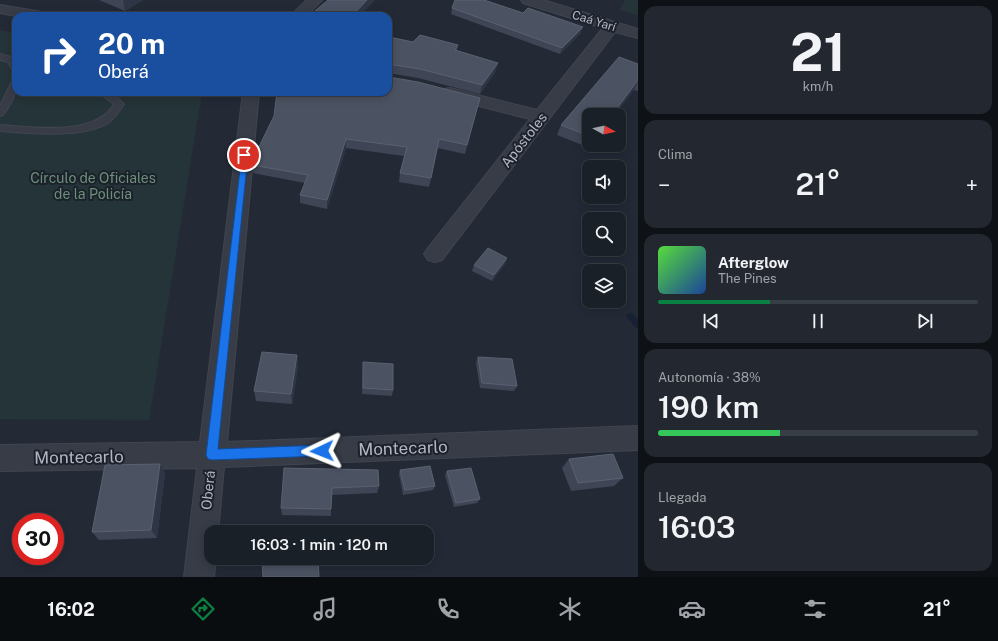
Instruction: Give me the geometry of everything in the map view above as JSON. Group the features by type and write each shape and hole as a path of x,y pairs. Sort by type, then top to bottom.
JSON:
{"street":[{"path":"302,12 315,0"},
{"name":"Caá Yarí","path":"528,0 638,34"},
{"path":"0,9 18,12"},
{"name":"Apóstoles","path":"435,254 612,26"},
{"path":"434,88 542,117"},
{"name":"Oberá","path":"199,577 251,96"},
{"name":"Montecarlo","path":"0,458 212,455 638,438"}],"lane":[{"path":"0,56 12,60"},
{"path":"0,113 12,91"},
{"path":"0,128 71,130 97,125 113,115 119,104 109,96"}],"green space":[{"path":"625,0 638,0 638,15 619,10"},
{"name":"Círculo de Oficiales de la Policía","path":"0,30 12,32 12,96 201,96 149,420 0,419"}],"building":[{"path":"328,0 367,0 356,12 314,12"},
{"path":"455,0 484,0 523,13 528,8 583,27 562,48 452,8"},
{"path":"420,35 458,45 455,50 498,63 482,85 420,69 392,65 392,38 413,42"},
{"path":"619,57 638,64 638,80 617,108 582,108 582,133 561,125"},
{"path":"392,78 418,82 480,98 467,145 439,139 431,178 400,173 407,147 346,139 327,200 300,195 308,175 252,165 252,161 274,116 276,96 392,96"},
{"path":"488,248 507,258 494,275 474,265"},
{"path":"262,352 297,355 291,394 254,391"},
{"path":"478,357 512,359 517,386 482,383"},
{"path":"363,362 393,364 393,390 363,388"},
{"path":"613,454 623,478 578,483 569,459"},
{"path":"160,464 151,530 92,532 105,465"},
{"path":"430,466 435,486 405,490 400,470"},
{"path":"284,468 378,470 379,486 332,488 331,509 281,508"},
{"path":"471,468 480,499 456,503 447,471"},
{"path":"262,565 318,565 319,577 263,577"}],"waterway":[{"path":"630,316 638,325"}],"route":[{"path":"244,155 212,455 322,451"}]}
